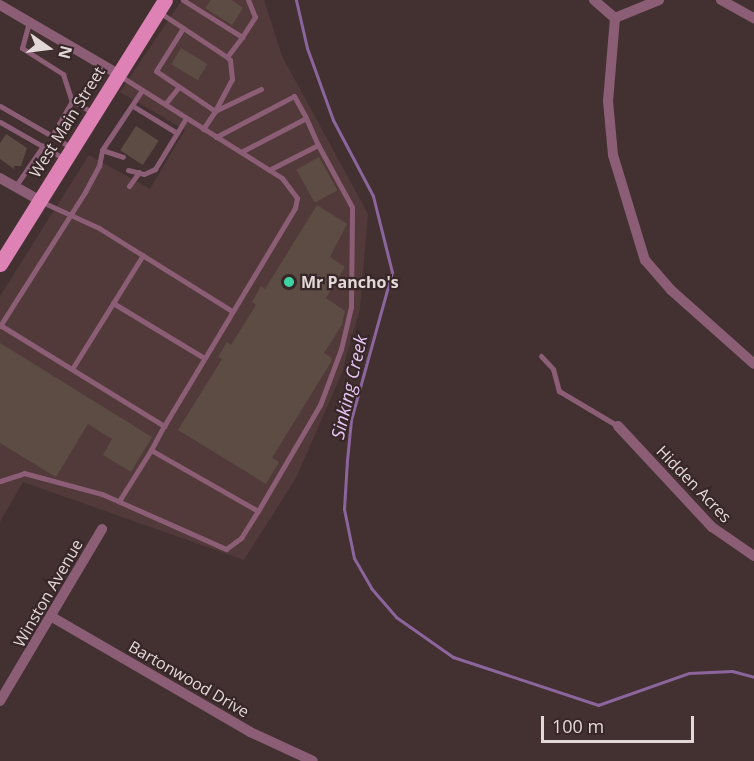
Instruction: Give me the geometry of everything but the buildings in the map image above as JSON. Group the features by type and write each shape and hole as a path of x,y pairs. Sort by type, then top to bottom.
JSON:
{"main road":[{"name":"West Main Street","path":"0,264 161,5"}],"street":[{"path":"594,0 615,18"},
{"path":"615,18 659,0"},
{"path":"721,0 754,18"},
{"path":"0,5 118,74"},
{"path":"615,18 608,125 613,155 645,260 671,290 754,364"},
{"path":"0,178 39,200"},
{"name":"Hidden Acres","path":"618,426 712,527 754,556"},
{"name":"Winston Avenue","path":"0,701 52,617 102,529"},
{"name":"Bartonwood Drive","path":"52,617 250,732 313,761"}],"lane":[{"path":"183,0 242,37"},
{"path":"227,57 255,17 249,0"},
{"path":"161,5 183,28 227,57 234,70 232,79 203,129"},
{"path":"29,22 22,48 63,74 72,101 93,113"},
{"path":"183,28 156,71 215,111"},
{"path":"118,74 269,170 291,187 296,204 119,501"},
{"path":"165,104 178,88"},
{"path":"215,111 261,89"},
{"path":"142,90 102,150 99,166 70,216 0,325 164,426"},
{"path":"0,481 24,473 119,501 226,549 241,538 258,511 320,405 341,349 351,307 352,207 294,96 216,137"},
{"path":"52,136 72,101"},
{"path":"0,106 52,136 68,153"},
{"path":"133,106 177,133"},
{"path":"129,186 134,168 144,174 155,170 186,118"},
{"path":"241,152 306,118"},
{"path":"0,122 43,146 68,153"},
{"path":"269,170 318,145"},
{"path":"15,187 43,146"},
{"path":"102,150 115,157 123,157"},
{"path":"115,157 118,164"},
{"path":"39,200 99,228 232,310"},
{"path":"72,369 143,255"},
{"path":"113,303 204,358"},
{"path":"541,356 553,369 559,391 618,426"},
{"path":"151,450 258,511"}],"shaded area":[{"path":"182,0 264,0 282,56 368,214 360,309 341,375 296,478 244,560 23,482 0,522 0,296 89,155 150,189 185,130 120,92"}],"waterway":[{"name":"Sinking Creek","path":"296,0 307,48 333,120 373,196 392,272 351,420 347,460 344,509 354,558 371,588 396,617 453,657 598,705 689,673 732,671 754,677"}],"place":[{"name":"Mr Pancho's","path":"289,282"}]}
